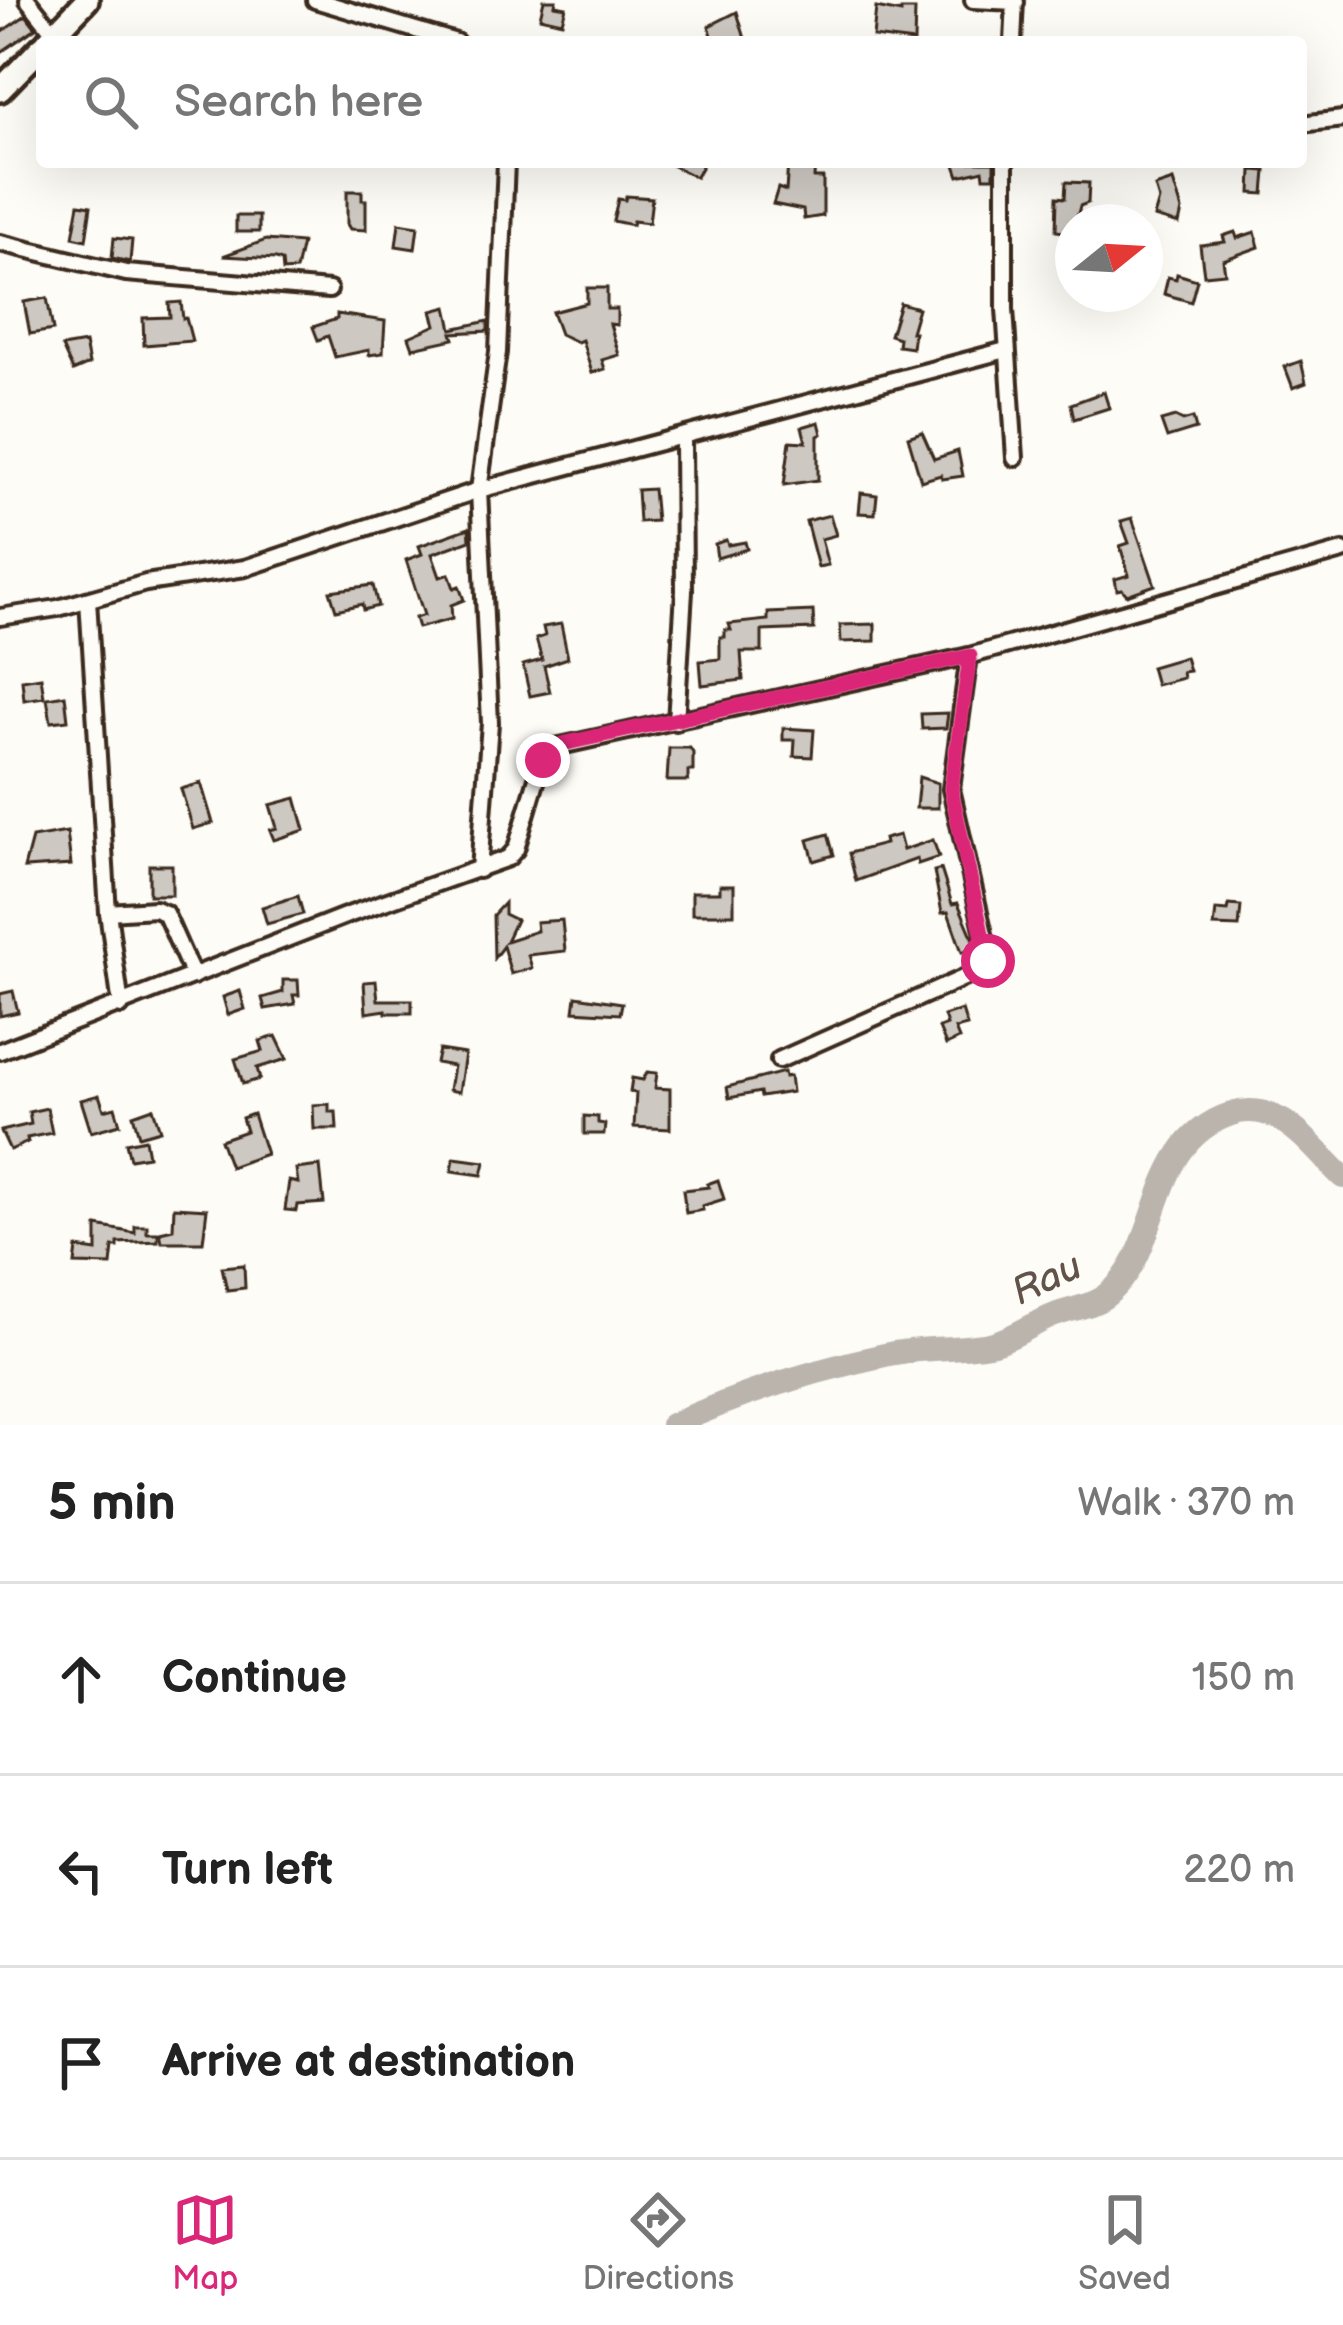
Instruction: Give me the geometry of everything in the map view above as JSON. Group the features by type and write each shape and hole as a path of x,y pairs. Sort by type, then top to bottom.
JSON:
{"street":[{"path":"28,0 46,36"},
{"path":"53,36 87,0"},
{"path":"315,0 436,36"},
{"path":"973,0 1015,1 1012,36"},
{"path":"0,91 36,54"},
{"path":"1307,123 1343,119"},
{"path":"479,870 490,690 479,490 497,352 506,168"},
{"path":"1005,168 1006,350 1015,458"},
{"path":"0,243 126,273 329,290"},
{"path":"0,617 146,583 272,561 479,490 1006,350"},
{"path":"676,722 684,591 683,438"},
{"path":"0,1051 508,858 516,849 551,748 970,656 1343,551"},
{"path":"88,600 108,912 121,1006"},
{"path":"779,1060 986,968 989,956 951,789 970,656"},
{"path":"108,912 155,909 165,913 193,976"}],"building":[{"path":"544,0 556,0 555,5 566,7 562,22 540,17"},
{"path":"876,8 901,13 915,10 914,36 873,36"},
{"path":"737,12 744,36 712,36 709,26"},
{"path":"26,15 36,28 0,53 0,33"},
{"path":"677,168 701,168 696,177"},
{"path":"788,168 815,168 814,178 823,178 823,216 804,219 803,210 773,204 778,188 786,191"},
{"path":"956,168 994,168 994,177 984,177 983,170 959,176"},
{"path":"1252,170 1266,171 1264,194 1251,193"},
{"path":"1173,181 1182,210 1179,224 1163,220 1163,204 1158,204 1155,187"},
{"path":"1066,182 1089,183 1088,203 1057,204 1057,197 1065,198"},
{"path":"347,191 362,191 366,230 350,229 347,224"},
{"path":"652,198 649,223 613,221 618,199"},
{"path":"79,204 91,206 86,240 73,237"},
{"path":"236,216 259,216 259,232 236,232"},
{"path":"399,223 418,226 415,249 396,246"},
{"path":"1235,232 1237,238 1255,232 1259,247 1223,260 1225,273 1204,275 1200,245 1225,242 1223,236"},
{"path":"114,238 132,240 130,262 112,258"},
{"path":"266,240 302,243 296,270 283,271 282,261 276,259 223,256"},
{"path":"1177,274 1197,280 1191,302 1164,294 1168,277 1176,279"},
{"path":"587,288 607,288 607,309 617,309 617,325 610,324 619,355 602,360 605,369 592,373 582,340 560,334 552,312 587,303"},
{"path":"47,298 53,330 30,334 24,302"},
{"path":"181,302 192,341 144,345 143,318 170,317 169,303"},
{"path":"900,303 918,308 912,348 898,346 899,338 890,335"},
{"path":"447,307 452,329 488,321 488,331 452,333 454,339 413,348 409,337 436,325 432,311"},
{"path":"337,314 385,321 383,353 369,355 369,350 335,357 328,336 318,340 313,327 337,319"},
{"path":"85,343 89,364 73,371 62,347"},
{"path":"1301,361 1306,383 1293,388 1285,367"},
{"path":"1104,392 1109,408 1074,419 1071,404"},
{"path":"1193,418 1196,429 1167,438 1161,421"},
{"path":"819,422 818,480 784,485 790,441 806,442 802,427"},
{"path":"922,432 934,459 958,451 963,476 921,481 908,437"},
{"path":"653,489 656,521 639,522 637,490"},
{"path":"861,493 877,495 875,514 859,513"},
{"path":"830,515 836,535 821,539 828,565 818,567 806,521"},
{"path":"1132,518 1155,585 1127,595 1117,590 1115,579 1129,575 1120,546 1129,543 1121,521"},
{"path":"469,528 470,540 432,554 440,577 449,574 464,600 451,605 452,619 418,628 415,618 424,615 406,560 422,554 419,546"},
{"path":"726,540 728,545 745,542 747,549 717,558 715,544"},
{"path":"373,585 378,606 336,610 330,591"},
{"path":"813,611 814,629 762,631 762,652 741,652 743,680 702,685 700,661 720,659 720,637 731,630 729,624 768,620 768,613"},
{"path":"561,624 568,658 544,666 550,692 530,696 523,665 542,660 536,639 545,636 543,627"},
{"path":"875,624 875,641 841,642 840,625"},
{"path":"1185,657 1189,671 1182,672 1183,678 1156,685 1151,667"},
{"path":"41,677 44,697 24,700 22,680"},
{"path":"65,695 68,720 51,722 47,698"},
{"path":"948,713 946,728 922,729 921,714"},
{"path":"783,728 814,730 812,757 794,756 795,740 783,740"},
{"path":"669,748 690,748 693,753 688,781 667,781"},
{"path":"919,777 938,783 938,808 916,808"},
{"path":"201,783 213,823 193,829 181,789"},
{"path":"296,798 305,830 274,840 270,830 277,828 270,805"},
{"path":"67,832 71,865 24,868 32,838"},
{"path":"828,834 834,855 814,861 808,840"},
{"path":"899,835 903,850 933,840 939,857 918,864 917,859 856,881 849,853 885,844 884,839"},
{"path":"149,865 172,865 172,895 149,895"},
{"path":"941,869 952,904 958,903 974,941 975,947 962,952 948,912 942,913 934,871"},
{"path":"720,885 734,885 734,914 692,914 692,892 720,892"},
{"path":"298,896 303,914 267,924 262,907"},
{"path":"504,903 504,914 516,920 506,941 537,931 536,922 562,920 565,951 528,955 532,968 511,974 503,946 494,958 493,915"},
{"path":"1229,905 1241,906 1239,927 1214,926 1216,910 1228,911"},
{"path":"283,980 298,980 295,1004 265,1009 262,998 283,992"},
{"path":"376,981 378,1000 412,1000 412,1013 366,1013 364,982"},
{"path":"13,991 18,1012 0,1016 0,994"},
{"path":"240,991 245,1009 228,1015 223,997"},
{"path":"576,996 622,1003 620,1014 574,1011"},
{"path":"962,1010 967,1026 955,1029 959,1039 946,1045 939,1028 947,1025 944,1016"},
{"path":"276,1036 287,1059 257,1068 260,1079 243,1084 235,1059 263,1051 260,1041"},
{"path":"439,1050 465,1054 459,1092 449,1090 453,1066 436,1063"},
{"path":"647,1072 657,1073 655,1088 670,1089 670,1129 634,1127 632,1078 643,1080"},
{"path":"784,1072 785,1077 790,1076 792,1092 729,1098 727,1087"},
{"path":"99,1095 104,1110 115,1107 120,1124 91,1132 81,1100"},
{"path":"329,1104 329,1112 336,1112 337,1129 314,1129 313,1105"},
{"path":"47,1108 52,1133 27,1138 28,1142 10,1150 1,1131 31,1124 29,1112"},
{"path":"153,1108 160,1130 139,1136 133,1115"},
{"path":"253,1114 266,1154 230,1167 220,1140 246,1131 242,1118"},
{"path":"584,1116 598,1117 598,1123 605,1124 604,1134 584,1134"},
{"path":"145,1139 148,1156 130,1159 126,1143"},
{"path":"454,1158 485,1162 482,1175 452,1171"},
{"path":"320,1166 324,1203 285,1210 289,1181 298,1183 296,1169"},
{"path":"718,1180 724,1199 686,1213 683,1190 709,1187"},
{"path":"174,1207 207,1209 203,1242 162,1242 160,1232 173,1229"},
{"path":"97,1226 135,1233 135,1226 147,1226 147,1233 158,1233 158,1241 118,1243 111,1265 75,1264 77,1248 97,1251"},
{"path":"244,1265 245,1288 227,1290 222,1267"}],"waterway":[{"name":"Rau","path":"672,1425 834,1367 901,1352 998,1342 1101,1299 1125,1276 1139,1252 1183,1148 1203,1128 1231,1114 1249,1111 1280,1120 1343,1177"}],"route":[{"path":"543,760 551,748 567,743 970,656 951,789 988,961"}]}
